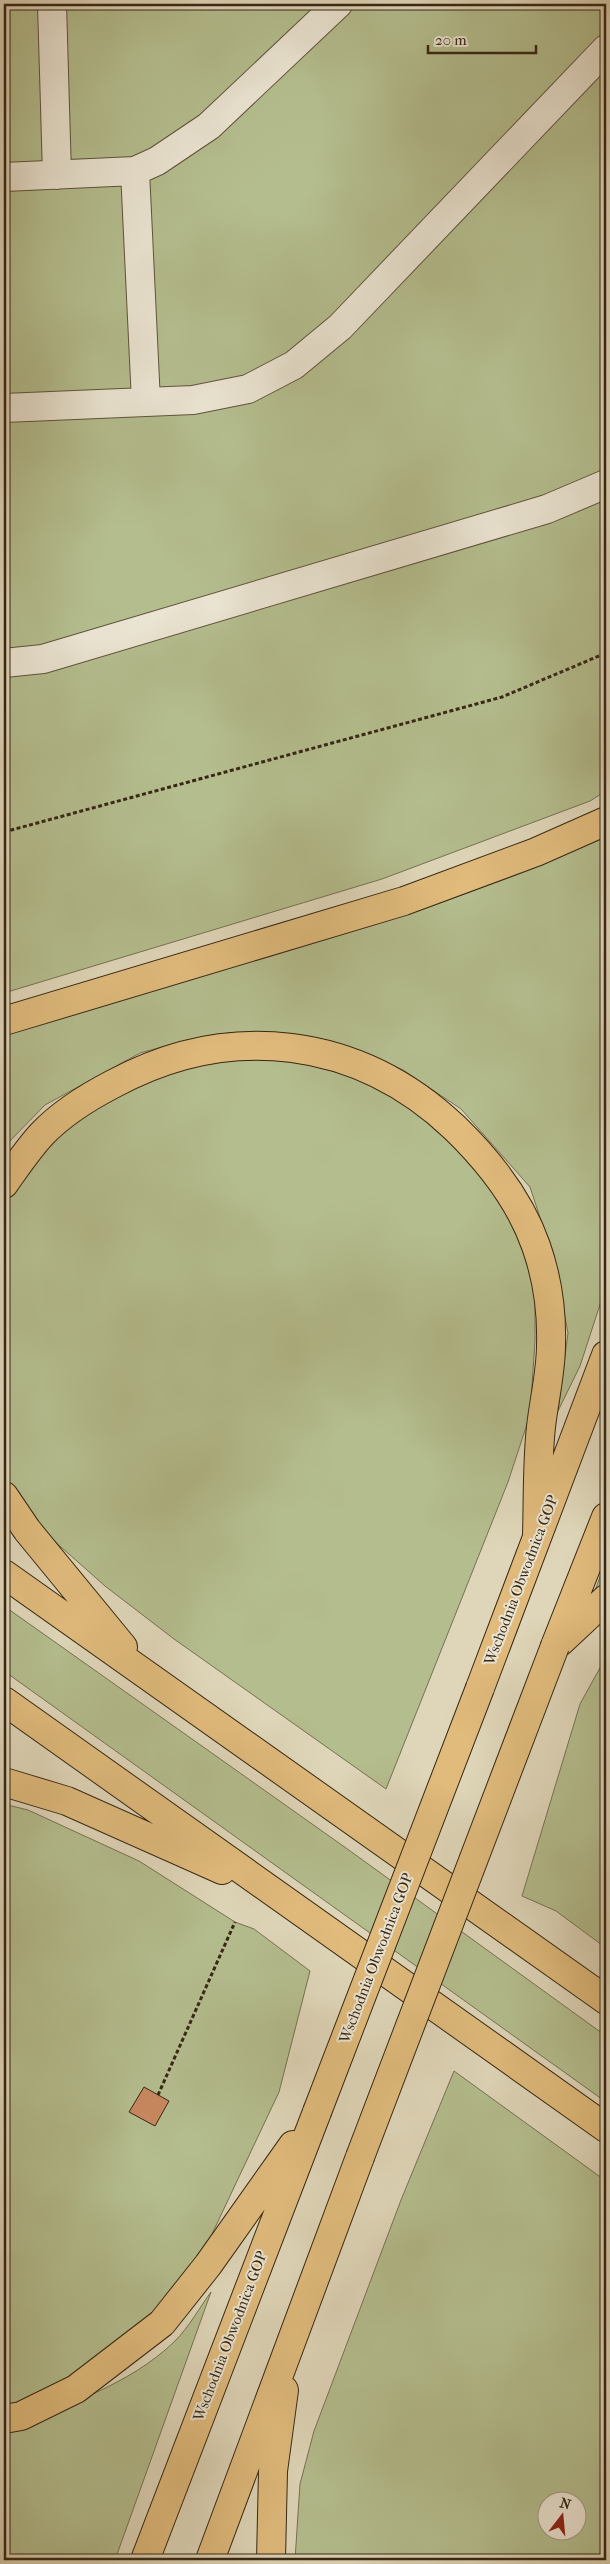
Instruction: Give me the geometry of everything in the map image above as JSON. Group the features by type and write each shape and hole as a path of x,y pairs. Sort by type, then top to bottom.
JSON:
{"highway":[{"path":"4,1021 404,901 536,852 606,821"},
{"path":"4,1184 42,1134 99,1092 132,1073 169,1058 209,1048 264,1046 318,1053 370,1070 410,1090 439,1113 470,1143 496,1174 521,1210 536,1246 544,1275 550,1311 551,1347 541,1429 537,1537"},
{"name":"Wschodnia Obwodnica GOP","path":"145,2560 606,1355"},
{"path":"4,1496 27,1530 146,1675"},
{"path":"210,2560 360,2157 606,1517"},
{"path":"4,1574 606,2000"},
{"path":"556,1646 606,1599"},
{"path":"4,1701 606,2128"},
{"path":"4,1782 67,1801 278,1894"},
{"path":"560,1967 606,1987"},
{"path":"4,2419 21,2416 76,2389 162,2323 208,2264 317,2112"},
{"path":"270,2560 273,2471 290,2342"}],"lane":[{"path":"52,4 57,175"},
{"path":"4,177 135,171 157,161 209,126 338,4"},
{"path":"4,408 193,400 248,390 294,365 340,327 606,49"},
{"path":"135,171 146,402"},
{"path":"4,663 43,659 331,575 547,509 606,484"}],"path":[{"path":"4,832 502,697 606,653"},
{"path":"158,2095 235,1922"}],"green space":[{"path":"4,4 606,4 606,791 590,801 382,879 4,993"},
{"path":"606,834 606,1286 580,1366 558,1411 568,1333 554,1260 530,1187 461,1109 403,1070 338,1044 284,1033 229,1033 187,1040 140,1053 45,1105 4,1147 4,1034 228,968 490,884"},
{"path":"253,1058 298,1062 358,1078 400,1099 445,1131 515,1215 528,1259 535,1300 535,1341 530,1415 508,1482 386,1789 174,1639 105,1586 43,1531 4,1475 4,1192 61,1123 182,1066"},
{"path":"606,1561 606,1587 584,1620"},
{"path":"4,1606 346,1848 606,2036 606,2102 4,1671"},
{"path":"606,1657 606,1948 556,1911 522,1896 580,1704"},
{"path":"4,1804 28,1810 139,1861 235,1922 254,1929 310,1971 279,2092 204,2251 165,2301 90,2367 49,2391 4,2409"},
{"path":"454,2071 606,2181 606,2560 295,2560 300,2484 314,2431 401,2200"},
{"path":"211,2292 115,2560 4,2560 4,2430 94,2393 137,2371 175,2341"}],"building":[{"path":"144,2087 169,2101 155,2126 129,2112"}]}
